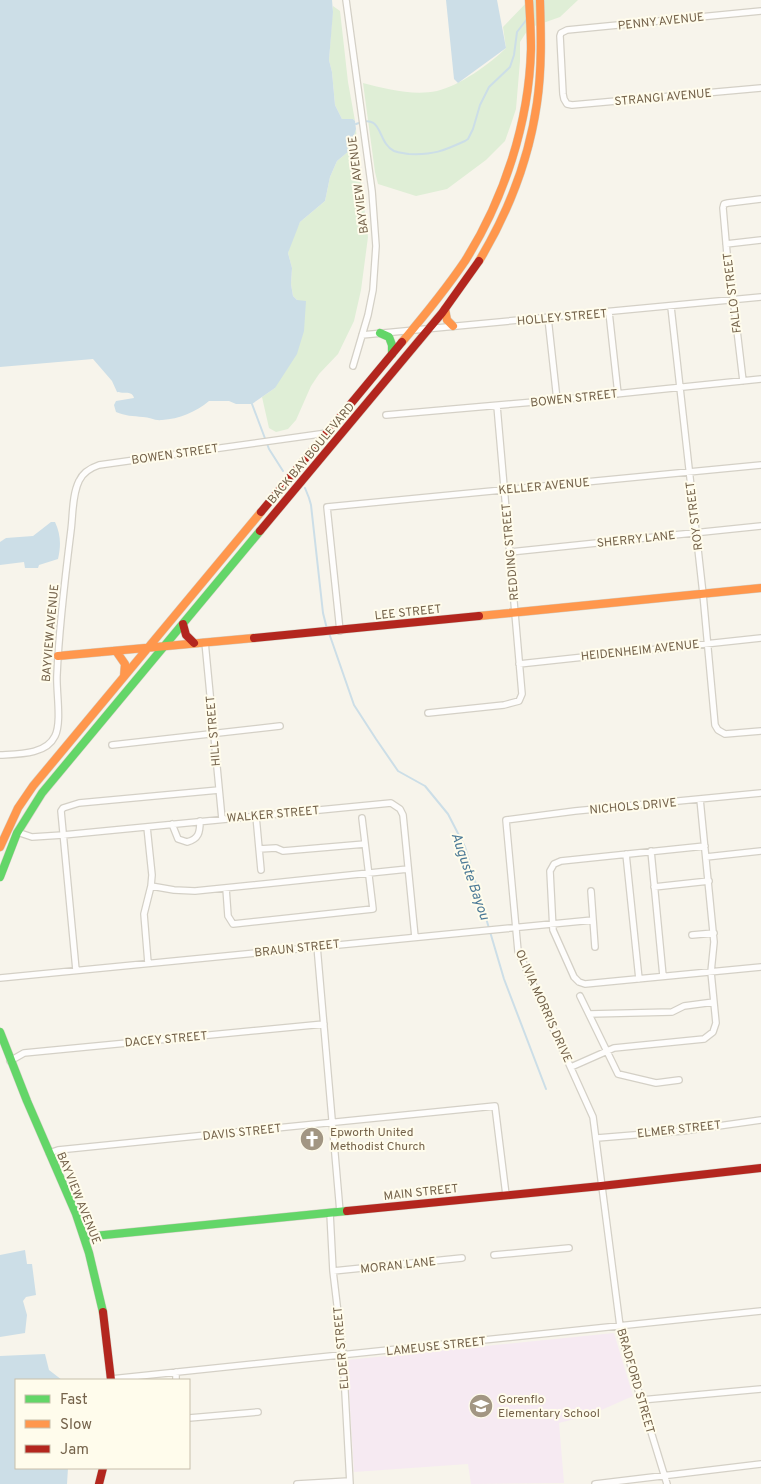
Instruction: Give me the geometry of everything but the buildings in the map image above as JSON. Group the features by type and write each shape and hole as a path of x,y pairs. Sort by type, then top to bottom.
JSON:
{"main road":[{"name":"BACK BAY BOULEVARD","path":"0,847 18,808 33,786 392,355 451,281 465,260 479,237 501,190 515,150 525,103 531,42 529,0"},
{"name":"BACK BAY BOULEVARD","path":"0,877 17,832 42,793 445,309 477,264 491,240 512,193 527,150 537,104 542,43 540,0"},
{"path":"445,309 447,320 453,326"},
{"path":"380,333 389,337 392,345 392,355"},
{"name":"LEE STREET","path":"58,656 318,633 761,588"},
{"path":"183,624 183,632 187,639 194,643"},
{"path":"116,651 125,664 124,676"},
{"name":"BAYVIEW AVENUE","path":"0,1032 10,1061 84,1237 94,1272 103,1319 111,1379"},
{"name":"MAIN STREET","path":"84,1237 602,1186 761,1168"},
{"path":"99,1484 103,1469"}],"street":[{"name":"BAYVIEW AVENUE","path":"346,0 372,191 376,246 373,290 353,366"},
{"name":"PENNY AVENUE","path":"566,103 563,94 560,36 561,33 567,30 761,11"},
{"name":"STRANGI AVENUE","path":"566,103 572,105 761,88"},
{"name":"FALLO STREET","path":"742,382 726,244 724,204 761,199"},
{"path":"726,244 761,240"},
{"name":"HOLLEY STREET","path":"362,335 761,297"},
{"name":"ROY STREET","path":"671,307 716,725 718,730 725,734 761,731"},
{"path":"609,312 618,394"},
{"path":"548,318 557,400"},
{"name":"BOWEN STREET","path":"386,415 761,380"},
{"name":"REDDING STREET","path":"428,713 504,705 514,703 521,698 522,686 516,612 497,406"},
{"name":"BOWEN STREET","path":"84,473 88,469 99,465 327,433"},
{"name":"KELLER AVENUE","path":"337,631 327,507 761,465"},
{"name":"BAYVIEW AVENUE","path":"0,755 28,754 45,746 55,736 58,722 56,685 58,656 76,494 78,481 84,473"},
{"name":"SHERRY LANE","path":"510,552 761,526"},
{"name":"HEIDENHEIM AVENUE","path":"519,664 761,638"},
{"name":"HILL STREET","path":"205,642 222,819"},
{"path":"112,745 280,726"},
{"path":"76,970 61,811 63,808 73,805 219,790"},
{"name":"NICHOLS DRIVE","path":"506,820 761,793"},
{"path":"571,1067 607,1050 618,1047 704,1039 713,1032 716,1023 711,972 714,933 700,799"},
{"name":"WALKER STREET","path":"17,832 32,837 63,835 392,803 400,809 403,815 415,937"},
{"path":"256,816 262,870"},
{"path":"226,888 230,921 233,924 373,908 362,818"},
{"name":"OLIVIA MORRIS DRIVE","path":"506,820 515,928 520,957 593,1117 602,1186"},
{"path":"172,824 178,839 187,842 199,835 200,821"},
{"path":"147,826 151,886 144,914 148,963"},
{"path":"259,848 276,848 283,851 365,844"},
{"path":"705,846 562,861 554,864 550,871 553,924 557,941 574,977 579,982 585,984 761,967"},
{"path":"650,851 663,976"},
{"path":"706,856 761,851"},
{"path":"626,854 639,978"},
{"path":"151,886 185,891 408,869"},
{"path":"654,887 709,881"},
{"path":"591,891 595,946"},
{"name":"BRAUN STREET","path":"0,978 594,920"},
{"path":"692,935 714,933"},
{"path":"317,946 340,1212"},
{"path":"580,996 616,1071 622,1076 656,1083 679,1080"},
{"path":"589,1014 672,1012 684,1006 714,1002"},
{"name":"DACEY STREET","path":"10,1061 24,1053 324,1024"},
{"name":"DAVIS STREET","path":"49,1153 58,1150 495,1106 506,1195"},
{"name":"ELMER STREET","path":"597,1138 683,1131 761,1120"},
{"name":"BRADFORD STREET","path":"602,1186 623,1345 667,1484"},
{"name":"ELDER STREET","path":"330,1213 333,1271 343,1355 350,1482"},
{"path":"494,1255 570,1248"},
{"name":"MORAN LANE","path":"333,1271 462,1258"},
{"name":"LAMEUSE STREET","path":"111,1379 761,1311"},
{"path":"176,1372 176,1379"},
{"path":"641,1400 761,1389"},
{"path":"190,1418 258,1412"},
{"path":"595,1484 761,1464"},
{"path":"297,1484 350,1482"}],"shaded area":[{"path":"0,0 332,0 333,12 329,60 335,105 342,119 353,119 355,121 356,129 349,151 337,161 330,177 325,201 300,222 288,253 292,268 291,284 293,296 297,300 306,301 304,331 297,354 275,388 252,404 209,401 187,414 175,418 157,420 116,412 114,405 116,401 134,398 130,393 117,392 112,381 93,359 0,367"},
{"path":"446,0 497,0 506,48 458,83 454,79"},
{"path":"51,522 55,522 59,536 58,559 39,565 38,568 25,568 24,562 0,565 0,542 6,538 33,536"},
{"path":"25,1250 27,1264 32,1264 36,1295 26,1297 23,1301 27,1315 25,1333 0,1337 0,1255"},
{"name":"Gorenflo Elementary School","path":"614,1333 633,1396 590,1415 559,1423 564,1483 471,1484 468,1464 354,1472 347,1360"},
{"path":"45,1354 49,1370 61,1379 15,1379 15,1469 68,1469 67,1484 0,1484 0,1356"}],"green space":[{"path":"529,0 578,0 560,17 529,28 520,42 516,109 505,141 486,160 447,189 416,196 378,184 363,83 419,93 437,91 455,84 492,61 506,48 503,27"},
{"path":"333,6 340,11 348,82 355,121 353,119 342,119 335,105 329,60"},
{"path":"356,129 358,161 368,237 361,290 354,321 338,354 319,374 311,386 296,420 288,429 276,432 269,428 262,397 275,388 297,300 293,296 291,284 292,268 288,253 292,238 300,222 325,201 330,177 337,161 349,151"}],"waterway":[{"path":"356,124 365,121 376,125 388,147 401,153 432,153 465,141 473,129 480,105 489,87 510,67 514,55 517,32 527,19"},
{"name":"Auguste Bayou","path":"252,404 269,449 283,471"},
{"name":"Auguste Bayou","path":"305,488 311,505 323,613 327,629"},
{"name":"Auguste Bayou","path":"329,633 354,705 398,771 425,786 448,814 465,847 504,979 546,1089"}],"traffic: fast":[{"path":"380,333 389,337 392,345 392,354"},
{"path":"0,877 17,833 42,793 260,531"},
{"path":"0,1032 27,1101 76,1214 89,1253 103,1312"},
{"path":"84,1237 347,1211"}],"traffic: slow":[{"path":"402,342 465,261 491,212 512,160 520,132 529,77 531,49 529,0"},
{"path":"479,261 508,205 529,145 540,77 540,0"},
{"path":"445,309 447,320 453,326"},
{"path":"0,847 18,808 33,786 261,512"},
{"path":"479,616 761,588"},
{"path":"58,656 254,638"},
{"path":"116,651 125,664 124,676"}],"traffic: jam":[{"path":"260,531 442,313 479,261"},
{"path":"261,512 402,342"},
{"path":"254,638 479,616"},
{"path":"183,624 186,635 194,643"},
{"path":"347,1211 761,1168"},
{"path":"103,1312 111,1379"},
{"path":"99,1484 103,1469"}],"place":[{"name":"Epworth United Methodist Church","path":"312,1139"},
{"name":"Gorenflo Elementary School","path":"481,1406"}]}
